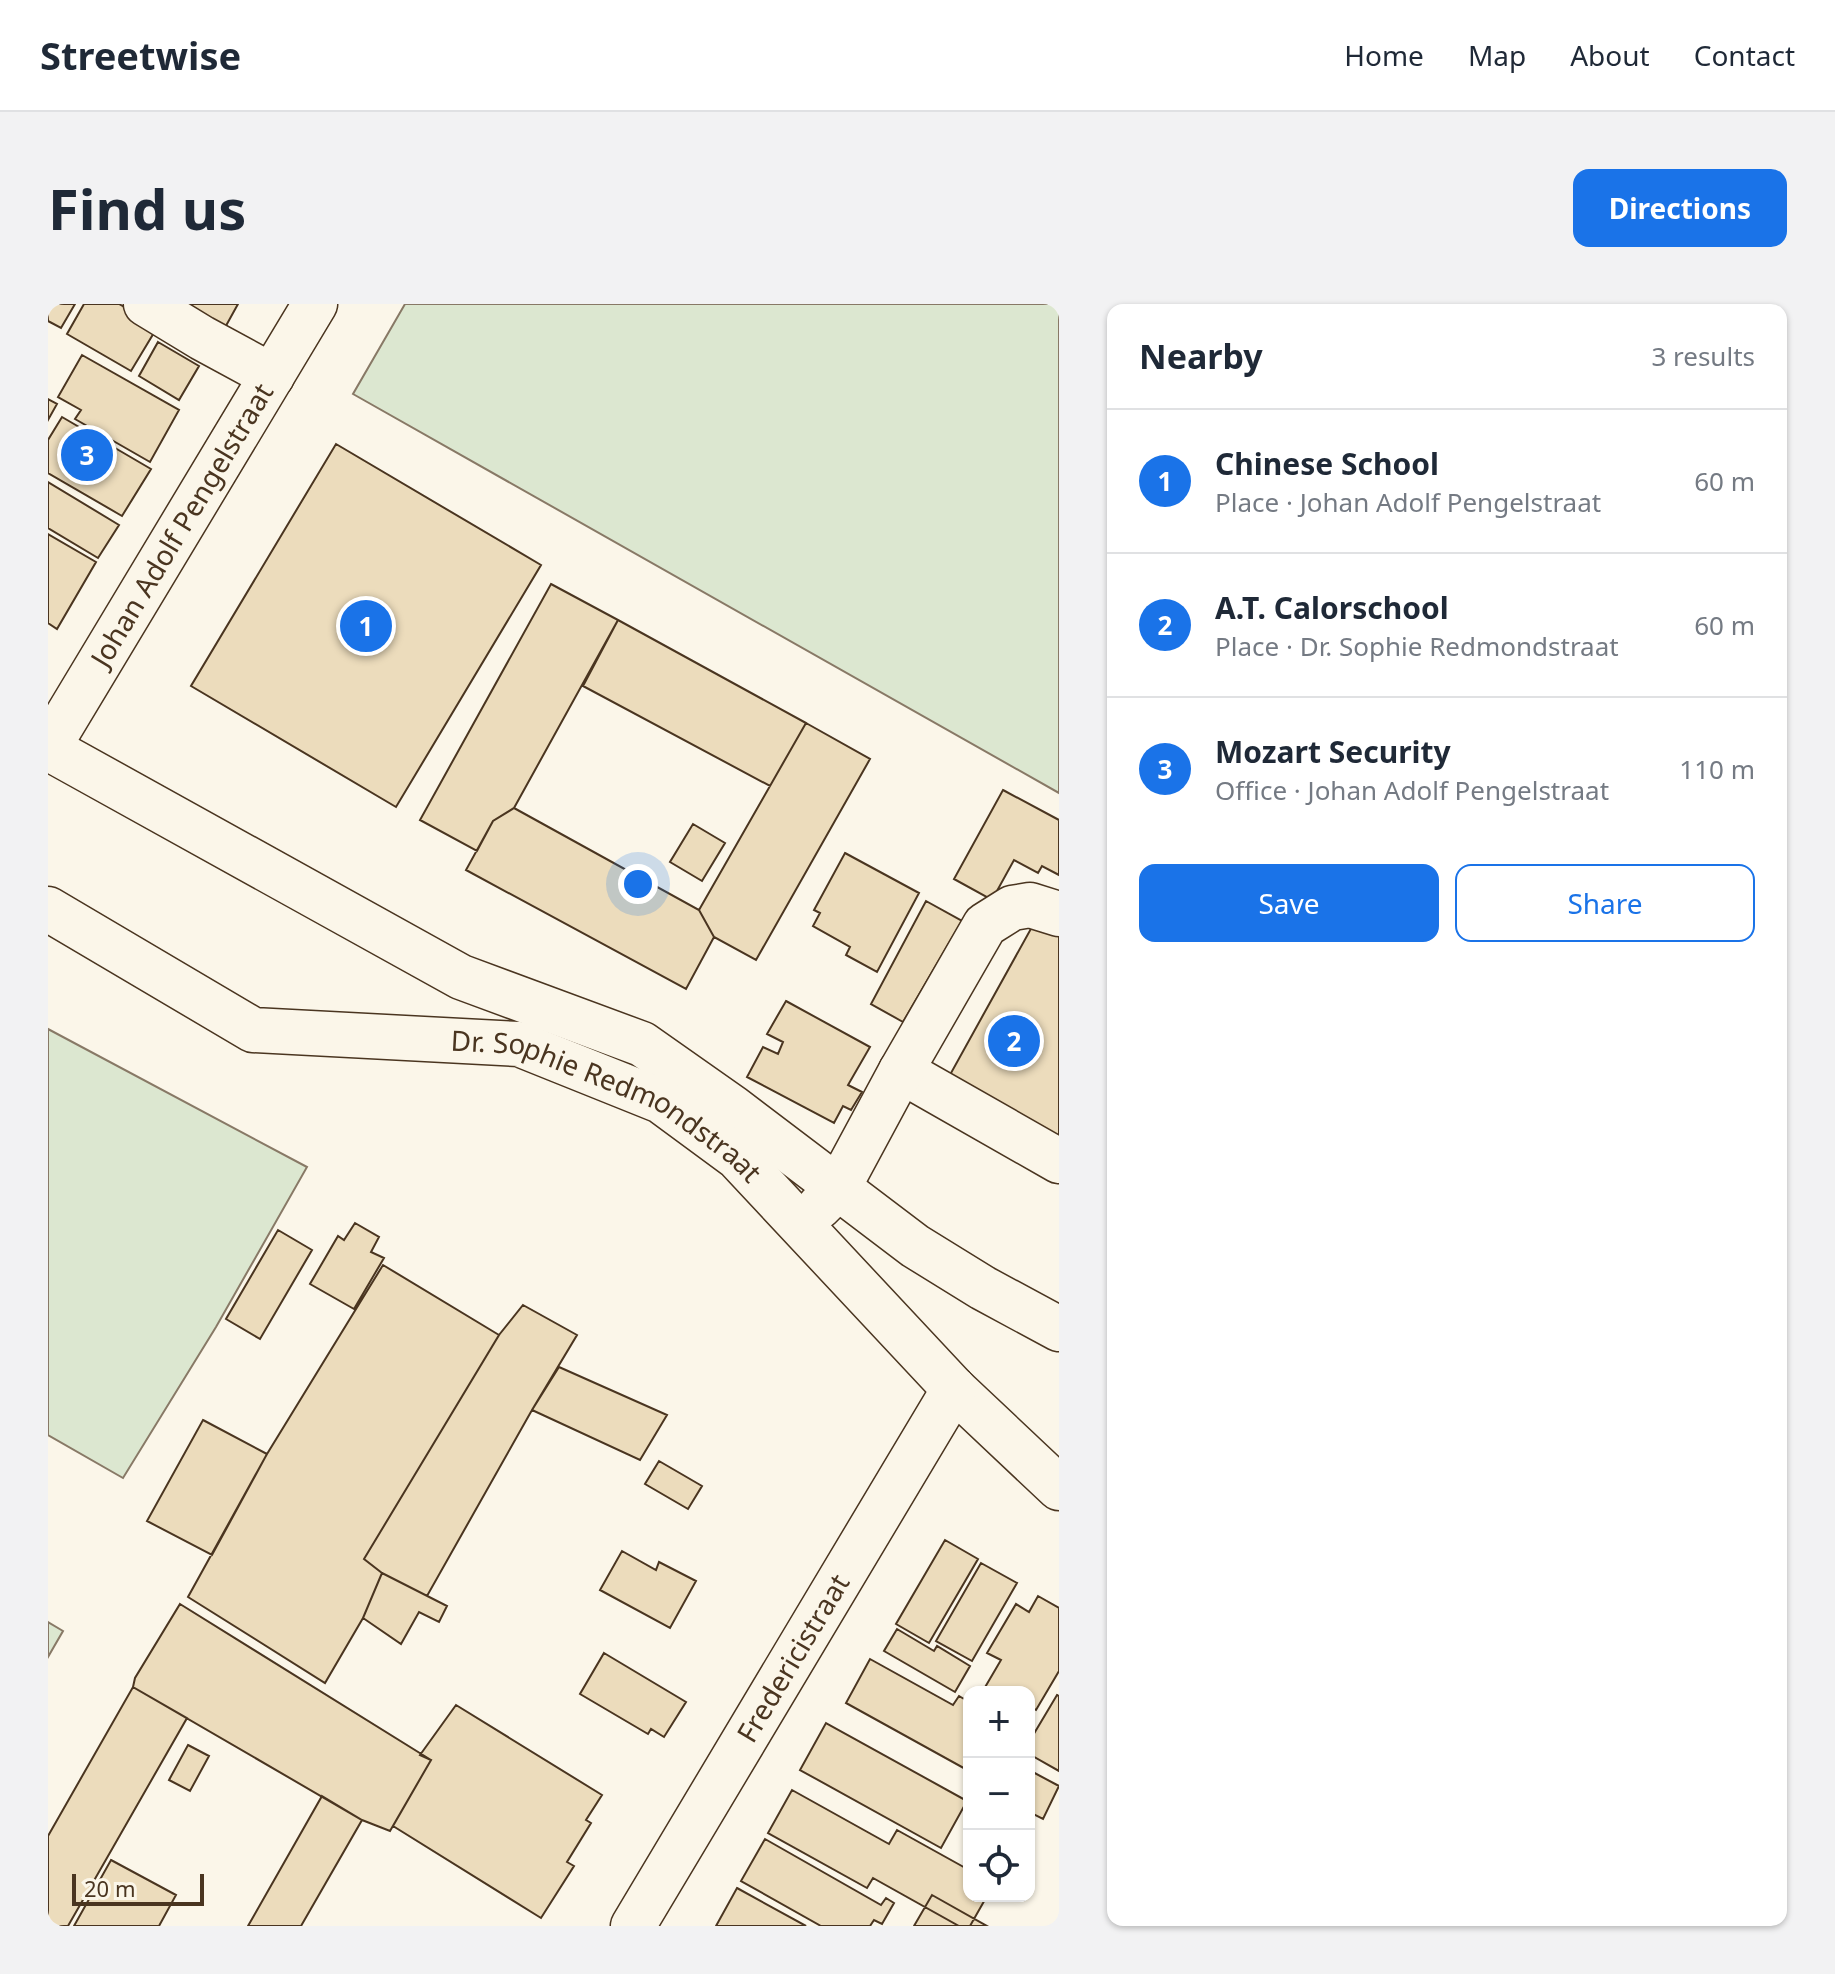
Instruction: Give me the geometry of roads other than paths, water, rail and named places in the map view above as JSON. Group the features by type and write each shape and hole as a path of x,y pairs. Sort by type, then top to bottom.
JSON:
{"street":[{"path":"146,304 272,376"},
{"name":"Johan Adolf Pengelstraat","path":"48,748 315,304"},
{"name":"Dr. Sophie Redmondstraat","path":"48,748 461,977 642,1044 733,1108 915,1246 983,1288 1059,1329"},
{"path":"799,1225 838,1188 985,925 1012,908 1030,905 1059,914"},
{"name":"Dr. Sophie Redmondstraat","path":"48,909 253,1030 519,1044 661,1101 737,1157 954,1389 1059,1488"},
{"path":"901,1071 1059,1161"},
{"name":"Fredericistraat","path":"633,1926 954,1389"}],"place":[{"name":"Mozart Security","path":"87,455"},
{"name":"Chinese School","path":"366,626"},
{"name":"A.T. Calorschool","path":"1014,1041"}]}
